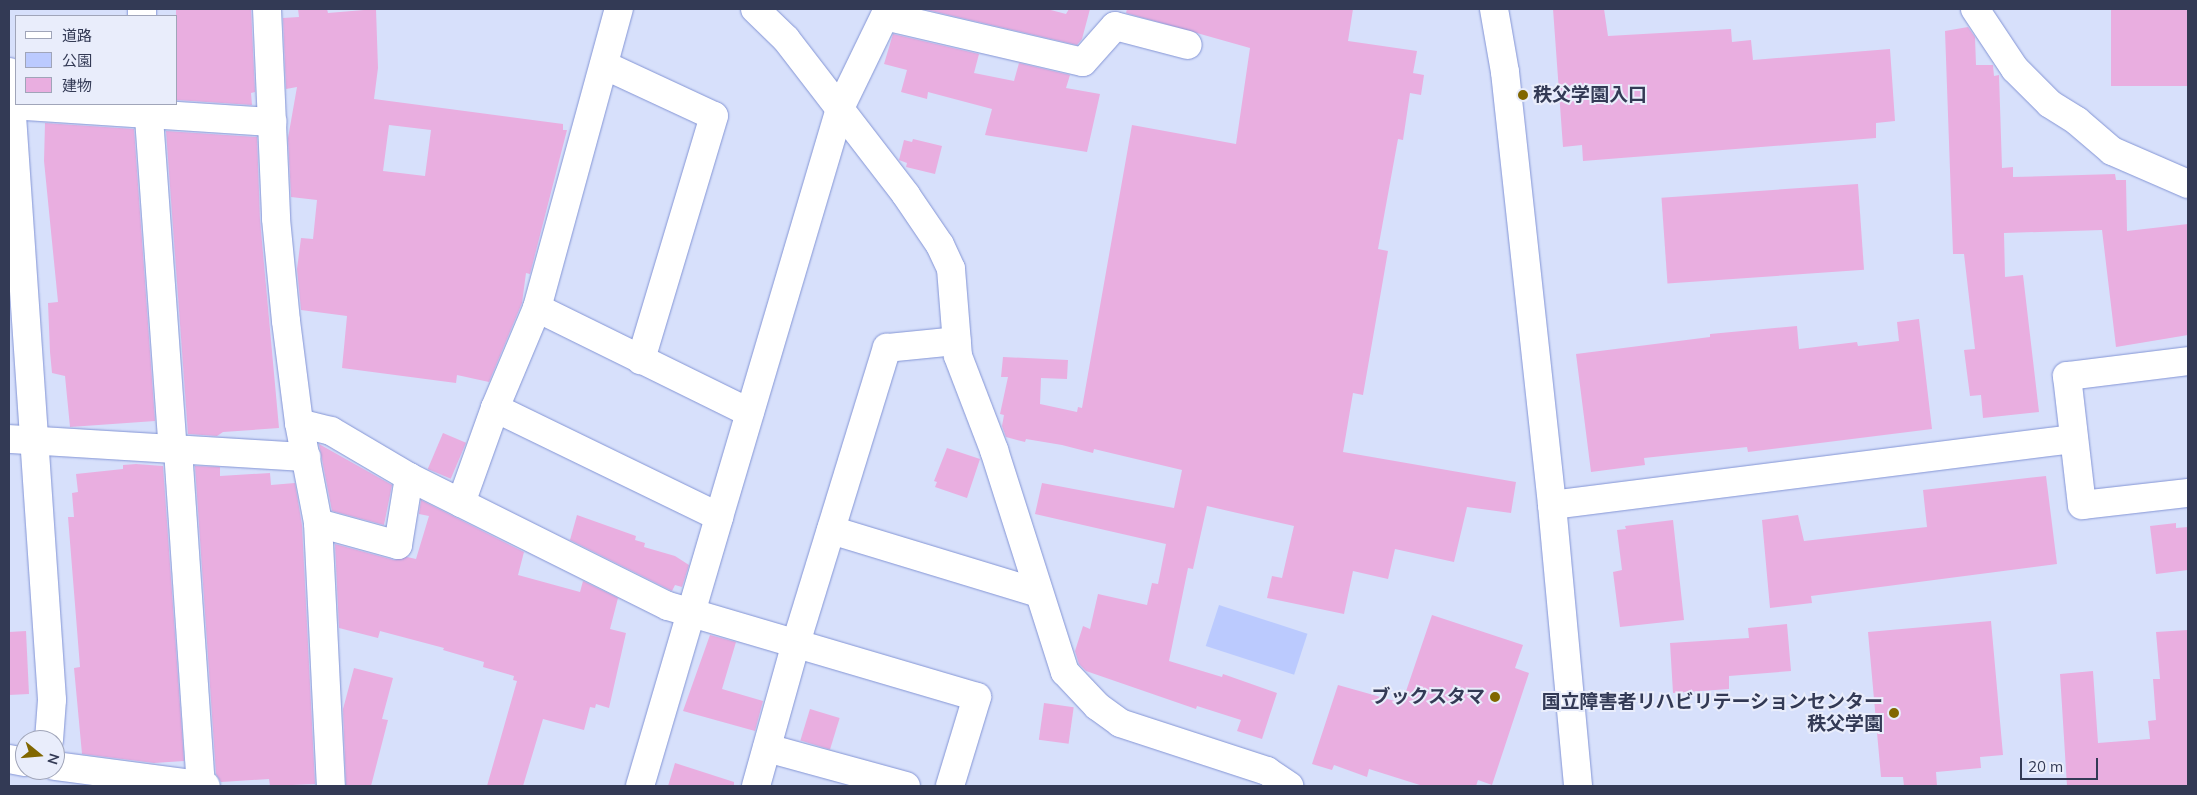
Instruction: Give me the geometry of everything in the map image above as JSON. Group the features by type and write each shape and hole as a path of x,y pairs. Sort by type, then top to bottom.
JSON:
{"street":[{"path":"267,9 276,219 299,422 318,523 330,786"},
{"path":"461,503 495,408 537,308 618,9"},
{"path":"755,9 786,38 840,108 940,246 951,269 958,356 994,450 1038,593 1065,672 1097,706 1120,723 1266,771 1289,786"},
{"path":"1494,9 1505,72 1552,505 1578,786"},
{"path":"1975,9 2015,69 2050,104 2077,121 2112,151 2188,184"},
{"path":"640,786 690,611 840,108 886,13 1082,62 1115,26 1188,45"},
{"path":"604,65 714,116 641,360"},
{"path":"9,72 22,440 52,700 50,730"},
{"path":"10,105 148,109 272,122"},
{"path":"65,767 200,786 176,450 148,109"},
{"path":"537,308 750,413"},
{"path":"756,786 796,643 887,348 956,341"},
{"path":"2188,361 2067,376 2082,505 2188,493"},
{"path":"495,408 719,516"},
{"path":"299,422 331,431 409,477 578,564 668,606 977,696 950,786"},
{"path":"1552,505 2073,439"},
{"path":"22,440 306,457"},
{"path":"318,523 398,545 409,477"},
{"path":"831,530 1038,593"},
{"path":"767,748 906,786"}],"green space":[{"path":"1219,605 1307,634 1294,675 1206,646"}],"building":[{"path":"176,9 251,9 255,92 251,93 252,105 178,100 178,15 176,15"},
{"path":"298,9 327,9 328,13 376,9 378,68 374,99 563,124 563,130 567,130 530,274 526,273 522,303 489,382 457,375 456,383 342,368 347,316 301,310 297,269 301,238 313,239 317,200 291,197 288,138 297,87 286,89 283,18 299,17","holes":["389,125 431,130 425,176 383,171"]},
{"path":"923,9 1047,9 1066,14 1069,9 1090,9 1082,39 1077,45"},
{"path":"1127,9 1353,9 1348,41 1417,51 1413,73 1424,75 1421,95 1410,93 1403,140 1398,139 1378,249 1388,251 1363,395 1353,393 1343,452 1516,482 1511,513 1467,507 1454,562 1395,549 1388,579 1353,571 1344,614 1267,598 1272,576 1282,578 1294,526 1207,506 1193,569 1188,568 1169,661 1222,677 1223,674 1277,693 1262,739 1237,731 1241,720 1197,706 1196,709 1086,671 1079,664 1075,651 1083,626 1090,629 1098,594 1147,605 1152,583 1158,584 1166,544 1035,514 1042,483 1174,508 1182,470 1094,449 1093,453 1026,439 1025,442 1006,437 1002,426 1004,415 1000,414 1008,377 1001,377 1003,357 1068,360 1067,379 1041,378 1040,404 1077,412 1078,407 1082,408 1132,125 1236,144 1250,48 1126,13"},
{"path":"1553,9 1604,9 1608,36 1731,29 1732,42 1751,40 1753,60 1890,49 1895,121 1876,123 1876,138 1583,161 1582,145 1563,147"},
{"path":"2111,9 2188,9 2188,86 2111,86"},
{"path":"1968,27 1975,37 1976,65 1993,65 1994,76 1999,75 2002,168 2013,167 2013,177 2115,174 2116,180 2126,180 2127,231 2188,224 2188,335 2116,347 2102,230 2004,233 2005,277 2023,275 2039,412 1983,418 1981,395 1970,396 1964,350 1975,349 1964,254 1953,254 1945,31"},
{"path":"893,34 979,54 974,73 1014,81 1019,63 1070,75 1066,88 1100,94 1087,152 985,135 992,109 928,92 927,99 901,92 907,70 884,64"},
{"path":"45,123 134,129 155,421 70,427 65,376 52,373 50,352 48,303 58,302 44,161"},
{"path":"166,131 257,137 260,220 279,428 223,432 217,436 188,434"},
{"path":"913,139 942,146 935,174 906,167 907,163 899,160 904,140 912,142"},
{"path":"1858,184 1864,270 1667,284 1661,198"},
{"path":"1919,319 1932,429 1748,452 1747,447 1644,458 1645,465 1591,472 1576,354 1710,337 1710,334 1797,326 1799,349 1857,342 1858,346 1899,341 1897,322"},
{"path":"443,433 466,443 451,479 428,469"},
{"path":"319,444 392,485 384,525 332,511"},
{"path":"947,448 980,459 967,498 935,487 937,482 934,481"},
{"path":"123,465 163,466 184,761 154,763 82,754 74,668 80,667 68,517 74,517 72,493 78,492 76,474 123,469"},
{"path":"195,466 220,467 220,476 270,473 271,485 295,483 302,525 315,784 270,786 269,779 221,782 216,774"},
{"path":"2046,476 2057,564 1811,596 1812,603 1770,608 1762,520 1798,515 1804,541 1927,527 1923,490"},
{"path":"421,500 524,552 518,575 580,592 583,581 618,598 610,629 626,633 609,708 596,704 595,708 590,707 584,730 543,719 523,786 487,786 517,681 513,680 514,676 483,667 484,662 443,650 444,648 380,631 378,638 339,628 335,544 394,560 407,557 416,559 429,516 419,514"},
{"path":"577,515 636,536 635,540 645,543 644,547 675,556 689,565 682,587 675,585 672,591 570,540"},
{"path":"1673,520 1684,620 1620,627 1613,572 1622,570 1617,530 1626,529 1625,526"},
{"path":"2176,523 2176,528 2188,527 2188,570 2156,574 2150,526"},
{"path":"1432,615 1523,645 1515,668 1529,673 1492,785 1478,780 1476,786 1423,786 1369,769 1367,777 1334,765 1332,770 1312,764 1338,685 1402,703"},
{"path":"1991,621 2003,755 1980,757 1981,768 1936,772 1937,786 1904,786 1903,777 1881,777 1868,632"},
{"path":"1787,624 1791,671 1729,676 1729,689 1673,693 1670,643 1749,638 1748,628"},
{"path":"2188,630 2188,786 2067,786 2060,674 2093,671 2098,743 2150,739 2148,721 2156,720 2153,679 2160,679 2156,632"},
{"path":"26,631 29,694 9,695 9,632"},
{"path":"710,635 736,642 722,689 763,701 755,731 683,711"},
{"path":"354,668 393,678 382,719 388,720 371,786 346,786 343,709"},
{"path":"1044,703 1074,707 1069,744 1039,740"},
{"path":"810,709 840,718 830,750 800,741"},
{"path":"675,763 734,782 734,786 668,786"}],"place":[{"name":"秩父学園入口","path":"1523,95"},
{"name":"ブックスタマ","path":"1495,697"},
{"name":"国立障害者リハビリテーションセンター 秩父学園","path":"1894,713"}]}
